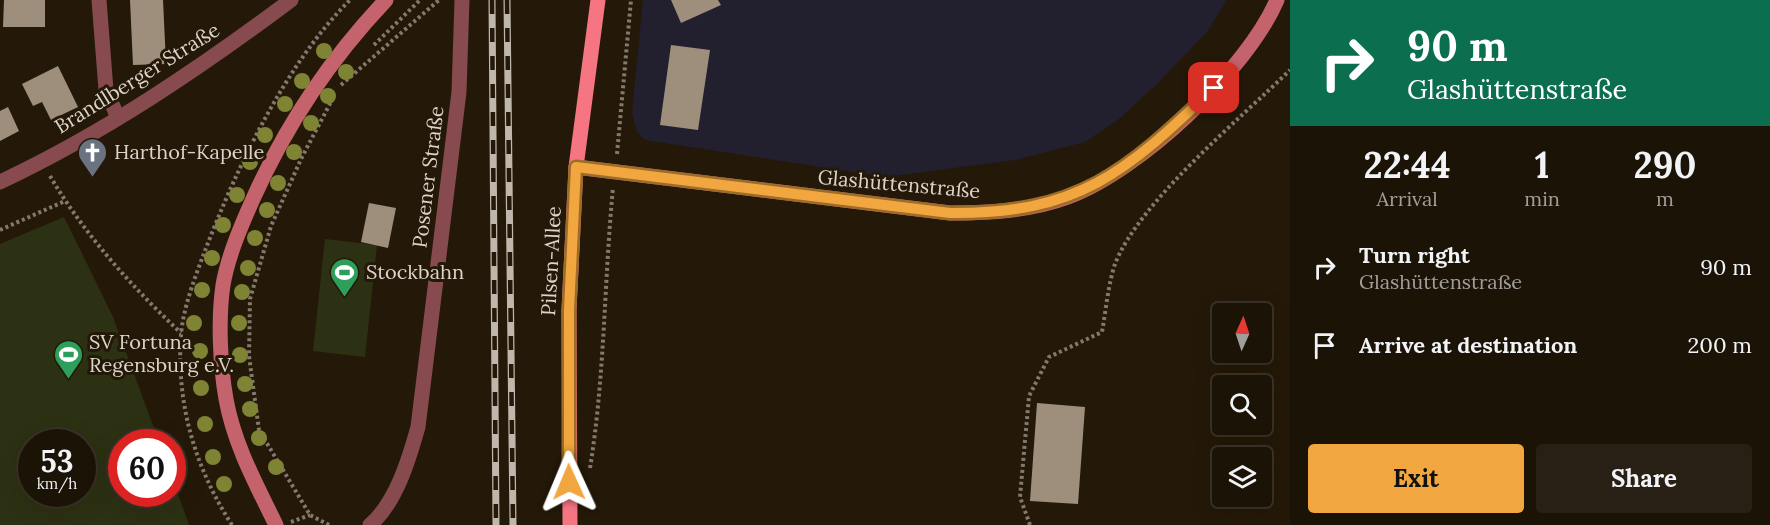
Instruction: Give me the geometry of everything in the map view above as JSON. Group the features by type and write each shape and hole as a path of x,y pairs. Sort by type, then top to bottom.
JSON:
{"main road":[{"name":"Pilsen-Allee","path":"570,525 569,310 576,167 598,0"}],"street":[{"path":"99,0 106,90 118,118"},
{"name":"Brandlberger Straße","path":"0,182 41,162 118,118 201,67 291,0"},
{"path":"276,525 239,448 226,398 220,311 224,282 240,227 274,152 298,110 329,67 386,0"},
{"name":"Posener Straße","path":"370,525 396,488 408,462 418,428 458,102 462,0"},
{"name":"Glashüttenstraße","path":"576,167 950,213 991,213 1029,208 1068,197 1102,182 1142,153 1229,74 1254,42 1277,0"}],"path":[{"path":"308,50 350,0"},
{"path":"373,46 420,0"},
{"path":"339,87 439,0"},
{"path":"589,471 597,425 605,272 631,0"},
{"path":"329,525 310,515 259,430 249,356 250,299 271,226 302,157 344,77 358,62"},
{"path":"1030,525 1020,497 1029,396 1049,357 1102,332 1115,265 1132,232 1170,186 1290,70"},
{"path":"41,162 65,201 143,297 181,333"},
{"path":"0,230 65,201"},
{"path":"283,525 310,515"}],"shaded area":[{"path":"643,0 1227,0 1207,32 1157,84 1119,119 1085,142 1015,160 885,177 645,140 637,132 632,113"}],"green space":[{"name":"SV Fortuna Regensburg e.V.","path":"64,217 113,317 154,429 108,429 108,507 183,507 189,525 0,525 0,244"},
{"name":"Stockbahn","path":"325,239 377,245 365,357 313,351"}],"building":[{"path":"4,0 45,0 45,27 3,27"},
{"path":"130,0 163,0 166,64 133,65"},
{"path":"671,0 718,0 721,5 681,23"},
{"path":"671,45 710,50 698,130 660,125"},
{"path":"58,66 78,107 51,120 42,102 33,106 22,84"},
{"path":"8,107 19,131 0,141 0,111"},
{"path":"369,203 396,208 388,248 361,242"},
{"path":"1037,403 1085,407 1078,504 1030,501"}],"railway":[{"path":"492,0 496,525"},
{"path":"507,0 513,525"}],"place":[{"name":"Harthof-Kapelle","path":"93,178"},
{"name":"Stockbahn","path":"345,298"},
{"name":"SV Fortuna Regensburg e.V.","path":"68,380"}],"route":[{"path":"569,482 569,310 576,167 950,213 991,213 1029,208 1068,197 1102,182 1133,161 1169,131 1214,88"}]}
